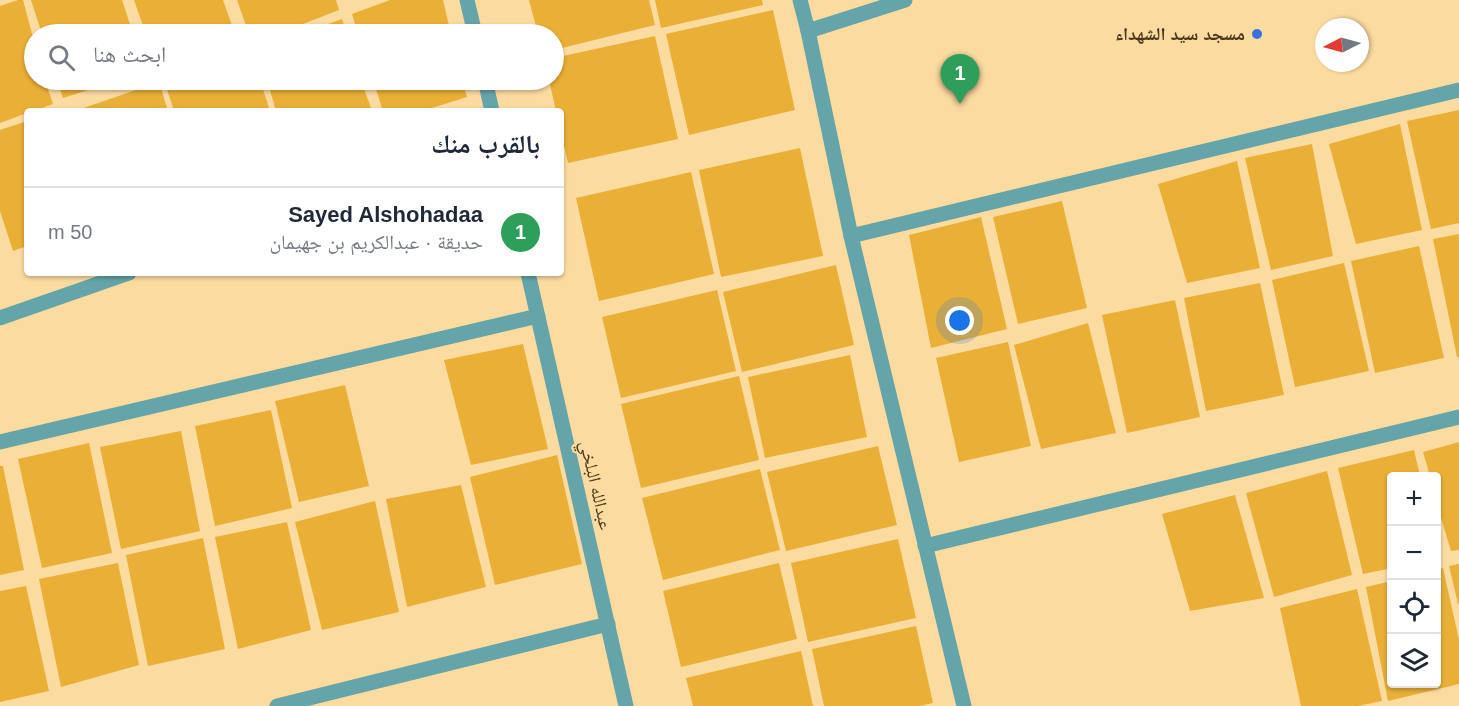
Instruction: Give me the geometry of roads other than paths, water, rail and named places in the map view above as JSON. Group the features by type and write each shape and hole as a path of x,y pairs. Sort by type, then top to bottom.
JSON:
{"street":[{"path":"467,0 473,24"},
{"path":"800,0 850,236 964,706"},
{"path":"808,31 905,0"},
{"path":"487,90 491,108"},
{"path":"850,236 1459,90"},
{"path":"0,318 120,276"},
{"name":"عبدالله البلخي","path":"529,276 626,706"},
{"path":"0,442 538,316"},
{"path":"926,546 1459,417"},
{"path":"278,706 608,624"}],"place":[{"name":"مسجد سيد الشهداء","path":"1257,34"},
{"name":"Sayed Alshohadaa","path":"960,104"}]}
